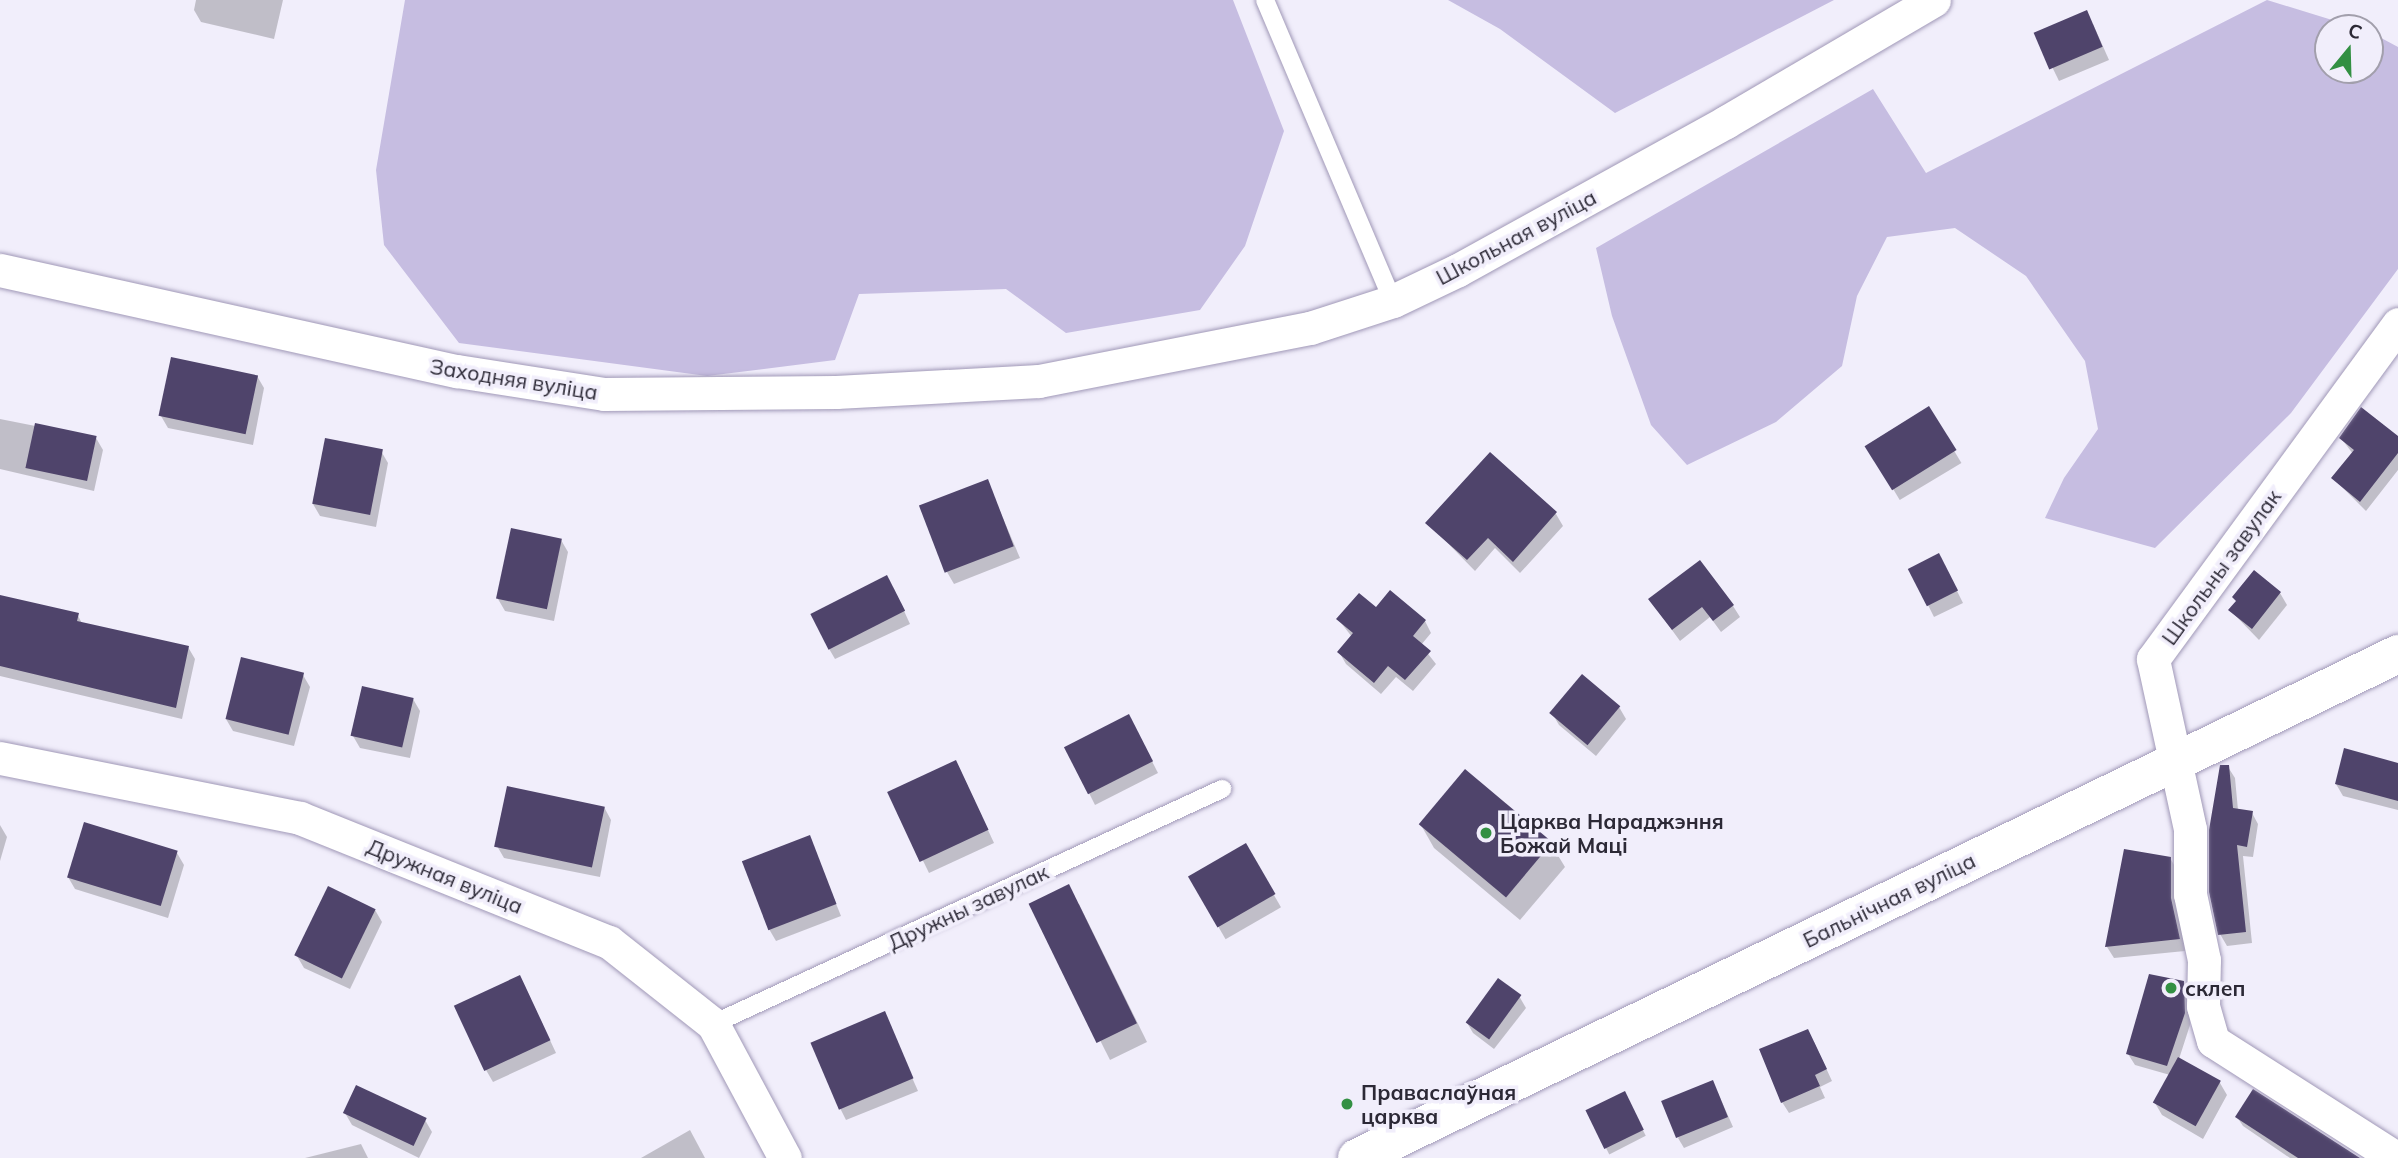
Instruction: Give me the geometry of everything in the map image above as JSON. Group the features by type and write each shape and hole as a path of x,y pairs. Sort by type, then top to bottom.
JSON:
{"street":[{"name":"Школьная вуліца","path":"1049,379 1310,328 1393,301 1458,270 1726,122 1934,0"},
{"name":"Заходняя вуліца","path":"0,270 457,371 604,394 836,392 1049,379"},
{"name":"Школьны завулак","path":"2396,1158 2213,1041 2203,1006 2204,960 2190,894 2190,829 2153,659 2398,324"},
{"name":"Бальнічная вуліца","path":"1374,1154 2398,654"},
{"name":"Дружная вуліца","path":"0,758 300,818 610,942 713,1024 785,1158"}],"lane":[{"path":"1265,0 1393,301"},
{"name":"Дружны завулак","path":"713,1024 1222,789"}],"shaded area":[{"path":"405,0 1233,0 1284,131 1245,246 1200,310 1066,333 1006,289 859,294 835,360 707,376 459,343 384,245 376,170"},
{"path":"1448,0 1834,0 1615,113 1500,29"},
{"path":"2267,0 2314,14 2314,84 2384,84 2384,40 2398,47 2398,269 2291,413 2155,548 2045,518 2064,478 2098,429 2085,361 2026,276 1955,228 1887,237 1857,296 1842,366 1776,422 1687,465 1651,425 1612,316 1596,248 1873,89 1926,173"}],"building":[{"path":"2087,10 2103,47 2049,69 2034,33"},
{"path":"171,357 258,376 246,434 159,416"},
{"path":"1929,406 1957,450 1892,490 1865,446"},
{"path":"2361,407 2398,436 2398,453 2360,502 2331,478 2354,450 2339,438"},
{"path":"35,423 97,436 87,481 25,468"},
{"path":"325,438 383,449 370,515 312,504"},
{"path":"1490,452 1557,512 1513,562 1488,538 1467,560 1425,523"},
{"path":"988,479 1014,546 945,573 919,506"},
{"path":"511,528 562,539 547,609 496,598"},
{"path":"1939,553 1958,590 1927,606 1908,569"},
{"path":"1700,560 1734,605 1713,621 1702,607 1672,630 1648,599"},
{"path":"2254,570 2281,592 2252,629 2228,610 2236,601 2232,597"},
{"path":"887,575 905,611 829,650 810,614"},
{"path":"1390,590 1426,620 1413,636 1431,651 1405,680 1388,666 1374,683 1337,652 1353,633 1336,619 1359,593 1376,607"},
{"path":"0,595 79,613 77,621 189,646 176,708 0,666"},
{"path":"241,657 304,673 289,735 226,719"},
{"path":"1582,674 1620,706 1588,745 1549,713"},
{"path":"362,686 414,698 402,748 351,736"},
{"path":"1129,714 1153,761 1088,794 1064,747"},
{"path":"2344,748 2398,763 2398,801 2335,784"},
{"path":"956,760 989,830 920,862 887,792"},
{"path":"2220,765 2229,765 2233,808 2253,811 2247,847 2237,845 2246,932 2218,935 2209,892 2209,830"},
{"name":"Царква Нараджэння Божай Маці","path":"1465,769 1552,842 1506,897 1419,824"},
{"path":"507,786 605,807 592,867 494,847"},
{"path":"84,822 178,851 161,906 67,877"},
{"path":"810,835 837,904 768,930 742,861"},
{"path":"1246,843 1276,894 1217,928 1188,876"},
{"path":"2124,849 2171,857 2171,898 2180,939 2105,947"},
{"path":"1069,884 1137,1023 1097,1043 1029,904"},
{"path":"328,886 376,909 342,978 294,955"},
{"path":"2149,974 2184,981 2185,1013 2167,1066 2126,1054"},
{"path":"520,975 550,1040 484,1071 454,1006"},
{"path":"1498,978 1521,995 1489,1040 1466,1022"},
{"path":"885,1011 914,1078 839,1110 810,1043"},
{"path":"1808,1029 1827,1069 1815,1075 1820,1086 1781,1103 1759,1049"},
{"path":"2178,1057 2221,1081 2196,1126 2153,1102"},
{"path":"1713,1080 1728,1117 1676,1138 1661,1101"},
{"path":"356,1085 427,1118 414,1146 343,1113"},
{"path":"2253,1089 2360,1158 2298,1158 2235,1117"},
{"path":"1625,1091 1644,1130 1604,1149 1585,1110"}],"place":[{"name":"Царква Нараджэння Божай Маці","path":"1486,833"},
{"name":"склеп","path":"2171,988"},
{"name":"Праваслаўная царква","path":"1347,1104"}]}
